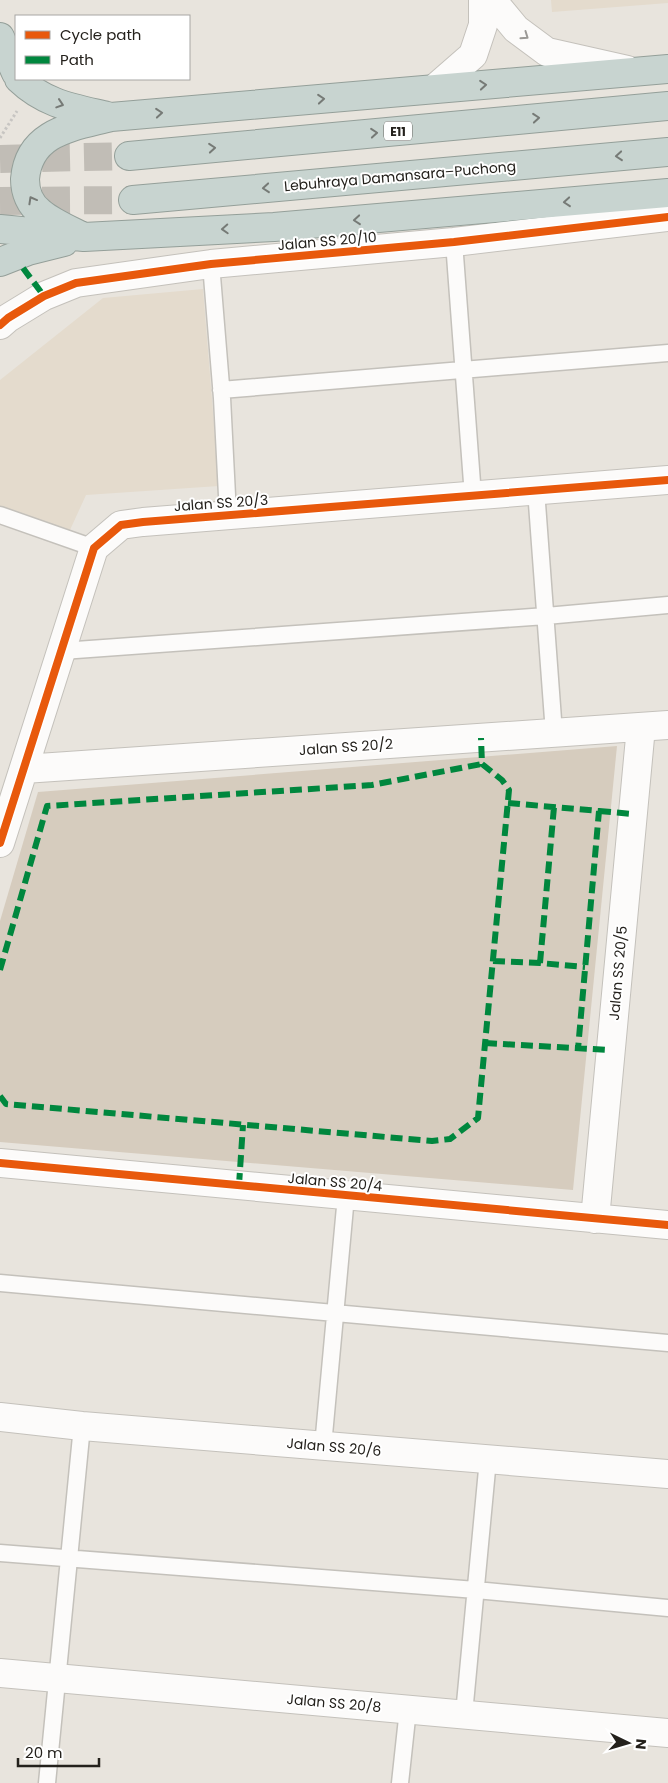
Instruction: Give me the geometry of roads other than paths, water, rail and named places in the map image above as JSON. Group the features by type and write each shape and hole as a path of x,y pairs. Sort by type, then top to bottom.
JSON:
{"highway":[{"path":"0,37 15,71"},
{"path":"84,238 40,213 29,201 25,182 27,165 37,146 60,130 111,117 668,69"},
{"path":"20,80 46,100 66,107 111,117"},
{"name":"E11","path":"129,156 668,106"},
{"name":"Lebuhraya Damansara–Puchong","path":"133,200 668,152"},
{"path":"0,229 84,238 274,227 668,193"},
{"path":"0,262 28,251 84,238"}],"street":[{"path":"434,89 473,56 482,25 483,0"},
{"path":"492,0 516,29 547,52 633,72"},
{"name":"Jalan SS 20/10","path":"0,325 44,296 76,283 212,264 454,242 668,217"},
{"name":"Jalan SS 20/3","path":"94,548 121,525 143,522 668,480"},
{"path":"0,843 94,548"},
{"name":"Jalan SS 20/2","path":"24,769 668,725"},
{"name":"Jalan SS 20/5","path":"595,1219 641,727"},
{"name":"Jalan SS 20/4","path":"0,1163 668,1225"},
{"name":"Jalan SS 20/6","path":"0,1417 82,1426 668,1474"},
{"name":"Jalan SS 20/8","path":"0,1674 668,1733"}],"lane":[{"path":"454,242 473,496"},
{"path":"212,264 228,515"},
{"path":"221,390 668,353"},
{"path":"536,490 554,733"},
{"path":"0,515 94,548"},
{"path":"62,651 546,616 668,605"},
{"path":"323,1446 346,1196"},
{"path":"0,1283 668,1343"},
{"path":"47,1783 82,1426"},
{"path":"464,1714 488,1460"},
{"path":"0,1553 68,1560 476,1590 668,1608"},
{"path":"400,1783 408,1709"}],"tunnel":[{"path":"0,159 129,156"},
{"path":"0,201 133,200"}]}
